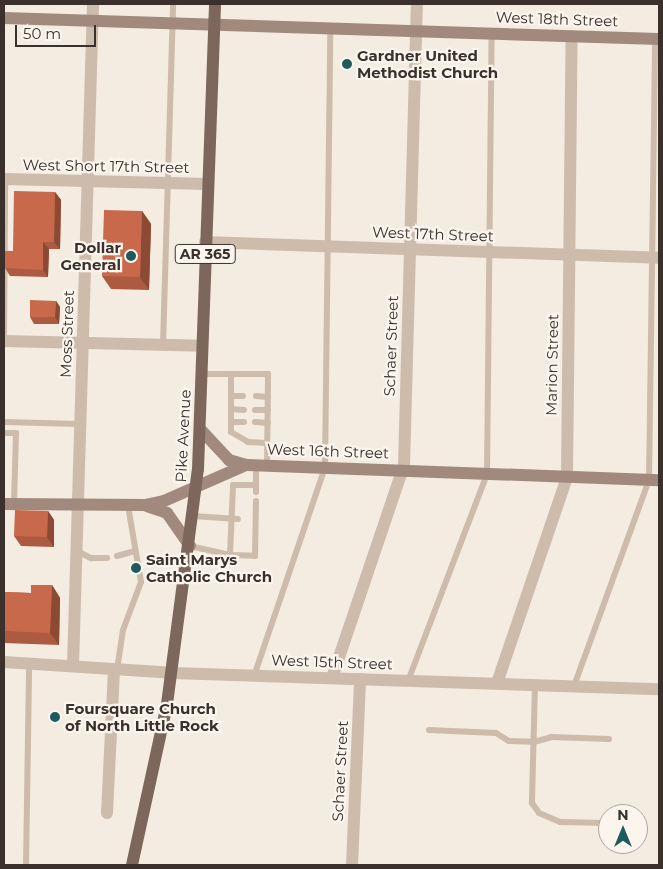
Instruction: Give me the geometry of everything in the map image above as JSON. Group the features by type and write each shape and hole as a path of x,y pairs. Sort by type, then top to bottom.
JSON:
{"main road":[{"name":"Pike Avenue","path":"132,865 172,673 190,546 202,431 205,242 212,23 215,4"}],"street":[{"name":"Moss Street","path":"73,666 93,4"},
{"name":"Schaer Street","path":"332,678 402,470 411,249 417,4"},
{"name":"West 18th Street","path":"4,18 212,23 657,39"},
{"name":"Marion Street","path":"496,683 567,477 572,36"},
{"name":"West Short 17th Street","path":"5,179 207,184"},
{"name":"West 17th Street","path":"205,242 656,258"},
{"path":"4,341 202,346"},
{"path":"202,431 229,460 256,465"},
{"name":"West 16th Street","path":"9,504 145,505 164,501 196,486 256,465 654,480"},
{"path":"145,505 167,514 190,546"},
{"name":"West 15th Street","path":"4,662 172,673 535,685 659,687"},
{"path":"107,813 115,670"},
{"name":"Schaer Street","path":"352,865 360,679"}],"lane":[{"path":"163,345 173,4"},
{"path":"254,676 325,467 330,27"},
{"path":"408,680 487,474 492,33"},
{"path":"574,686 654,480 657,39"},
{"path":"4,341 5,179"},
{"path":"202,374 268,374 267,442 256,465 256,489 233,485 235,519 230,555"},
{"path":"231,374 231,432 248,442 267,442"},
{"path":"231,396 243,396"},
{"path":"256,396 268,397"},
{"path":"231,409 244,410"},
{"path":"256,410 268,410"},
{"path":"4,422 80,424"},
{"path":"231,422 244,422"},
{"path":"255,422 268,423"},
{"path":"4,433 16,433 9,504"},
{"path":"190,546 230,555 256,556 256,504 248,506"},
{"path":"115,670 123,630 141,582 128,506"},
{"path":"193,516 235,519"},
{"path":"248,519 256,520"},
{"path":"248,534 256,535"},
{"path":"76,551 91,558 107,558"},
{"path":"117,556 135,551"},
{"path":"26,865 29,664"},
{"path":"535,685 532,802 539,813 560,822 598,823"},
{"path":"429,730 496,733 509,741 534,742 551,737 609,739"}],"building":[{"path":"14,191 55,192 54,242 43,242 43,270 5,268 5,251 13,251"},
{"name":"Dollar General","path":"104,210 142,211 140,277 102,276"},
{"path":"30,300 56,301 55,317 30,317"},
{"path":"15,510 48,511 47,537 14,536"},
{"path":"31,585 52,585 50,633 4,631 4,592 31,593"}],"place":[{"name":"Gardner United Methodist Church","path":"347,64"},
{"name":"Dollar General","path":"131,256"},
{"name":"Saint Marys Catholic Church","path":"136,568"},
{"name":"Foursquare Church of North Little Rock","path":"55,717"}]}
